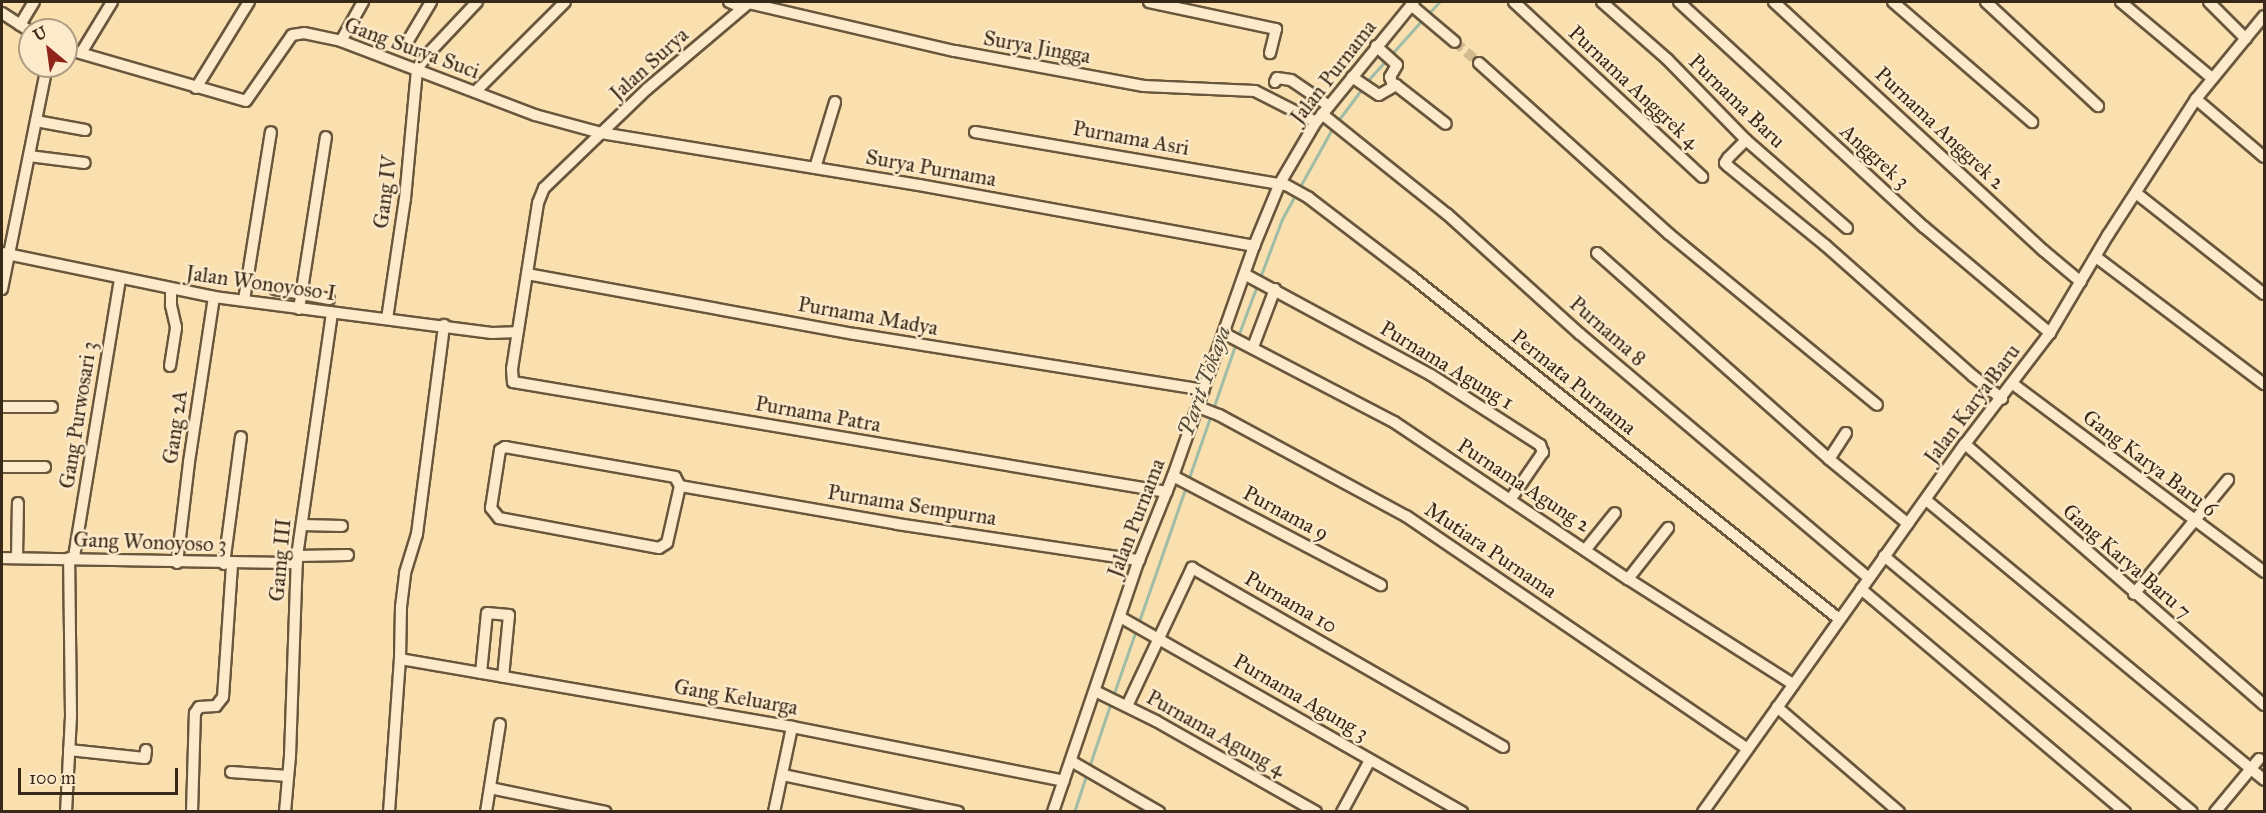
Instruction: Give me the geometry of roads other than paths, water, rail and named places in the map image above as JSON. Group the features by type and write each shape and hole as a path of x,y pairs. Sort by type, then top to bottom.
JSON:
{"street":[{"path":"24,18 34,2"},
{"path":"81,53 112,2"},
{"path":"195,88 249,2"},
{"path":"341,41 363,2"},
{"path":"406,44 430,2"},
{"path":"417,69 427,55 473,6 460,2"},
{"path":"475,92 565,2"},
{"name":"Surya Jingga","path":"729,2 747,4 955,51 1144,86 1255,92 1323,114"},
{"path":"1149,2 1275,29 1270,53"},
{"name":"Purnama Anggrek 4","path":"1514,2 1702,177"},
{"name":"Purnama Baru","path":"1602,2 1667,59 1746,140 1847,228"},
{"name":"Anggrek 3","path":"1679,2 1924,227 2050,333"},
{"name":"Purnama Anggrek 2","path":"1774,2 2044,251 2082,282"},
{"path":"1893,2 2032,123"},
{"path":"1986,2 2098,106"},
{"path":"2121,2 2212,78"},
{"path":"2209,2 2246,39"},
{"name":"Jalan Surya","path":"517,332 538,203 544,188 647,90 747,4"},
{"path":"1414,5 1455,42"},
{"name":"Jalan Purnama","path":"1053,812 1064,782 1075,763 1097,692 1124,619 1139,560 1167,492 1178,478 1202,409 1204,390 1230,336 1251,277 1254,246 1283,184 1323,114 1414,5"},
{"path":"2,13 18,24"},
{"name":"Jalan Karya Baru","path":"1706,810 1884,556 1965,444 2002,399 2050,333 2196,99 2265,16"},
{"name":"Gang Surya Suci","path":"78,52 246,101 294,34 304,33 341,41 535,115 601,134"},
{"path":"1379,48 1394,61 1397,67 1389,78 1393,85 1406,91 1446,124"},
{"path":"1479,63 1636,206 1876,405"},
{"name":"Gang IV","path":"387,319 405,200 417,69"},
{"path":"1352,77 1379,95 1393,85"},
{"path":"2,289 5,254 29,156 45,78"},
{"path":"1275,82 1277,78 1291,80 1323,114"},
{"path":"2196,99 2265,157"},
{"path":"815,168 835,102"},
{"name":"Purnama 8","path":"1323,114 1447,214 1580,334 1869,578"},
{"path":"36,121 84,130"},
{"path":"244,300 271,132"},
{"name":"Purnama Asri","path":"975,132 1283,184"},
{"name":"Surya Purnama","path":"601,134 815,168 1254,246"},
{"path":"299,309 326,137"},
{"path":"1746,140 1725,164 1825,244 1973,376 2002,399"},
{"path":"29,156 85,163"},
{"name":"Permata Purnama","path":"1283,184 1309,198 1430,291 1839,619"},
{"path":"2136,193 2265,294"},
{"path":"1597,253 1828,459 1908,524"},
{"name":"Jalan Wonoyoso I","path":"5,254 213,297 332,314 444,324 492,333 517,332"},
{"path":"2096,257 2265,384"},
{"name":"Purnama Madya","path":"526,274 855,334 1204,390"},
{"name":"Purnama Agung 1","path":"1251,277 1431,375 1543,447 1543,452 1510,500"},
{"name":"Gang Purwosari 3","path":"66,812 72,558 120,279"},
{"path":"1250,345 1272,288"},
{"path":"275,289 328,298"},
{"path":"170,366 176,327 171,305 171,290"},
{"name":"Gang 2A","path":"177,563 213,297"},
{"name":"Gamg III","path":"285,812 297,559 332,314"},
{"path":"390,812 400,659 400,608 405,573 417,534 444,324"},
{"name":"Purnama Patra","path":"517,332 512,369 514,383 1167,492"},
{"name":"Purnama Agung 2","path":"1230,336 1394,422 1628,579 1793,684"},
{"name":"Gang Karya Baru 6","path":"2013,384 2265,572"},
{"path":"2,407 52,407"},
{"name":"Mutiara Purnama","path":"1202,409 1219,415 1406,516 1747,749"},
{"path":"1828,459 1846,433"},
{"path":"192,812 195,713 198,708 216,706 222,699 224,691 228,564 241,437"},
{"name":"Gang Karya Baru 7","path":"1965,444 2134,594 2265,705"},
{"name":"Purnama Sempurna","path":"505,447 665,474 675,477 680,486 667,543 659,548 499,518 491,508 500,450 505,447"},
{"path":"2,467 45,466"},
{"name":"Purnama 9","path":"1178,478 1381,585"},
{"path":"2134,594 2228,480"},
{"name":"Purnama Sempurna","path":"680,486 897,524 1139,560"},
{"path":"1926,500 2265,780"},
{"path":"17,558 18,503"},
{"path":"1586,549 1615,513"},
{"path":"302,525 342,526"},
{"path":"1628,579 1668,528"},
{"name":"Gang Wonoyoso 3","path":"2,558 72,558 228,564 348,555"},
{"path":"1884,556 2192,812"},
{"name":"Purnama 10","path":"1123,704 1188,571 1194,568 1503,747"},
{"path":"1861,589 2125,812"},
{"path":"481,673 487,613 509,615 503,677"},
{"name":"Purnama Agung 3","path":"1124,619 1462,812"},
{"name":"Gang Keluarga","path":"400,659 792,727 1064,782"},
{"name":"Purnama Agung 4","path":"1097,692 1123,704 1316,812"},
{"path":"1777,707 1899,812"},
{"path":"486,812 500,724"},
{"path":"774,812 792,727"},
{"path":"69,750 145,758 146,750"},
{"path":"2215,812 2259,759"},
{"path":"1342,812 1370,760"},
{"path":"1075,763 1159,812"},
{"path":"231,772 288,776"},
{"path":"783,775 958,812"},
{"path":"490,788 606,812"}],"waterway":[{"name":"Parit Tokaya","path":"1428,14 1439,2"},
{"name":"Parit Tokaya","path":"1337,122 1370,78 1423,19"},
{"name":"Parit Tokaya","path":"1238,336 1282,219 1333,127"},
{"name":"Parit Tokaya","path":"1113,696 1236,343"},
{"name":"Parit Tokaya","path":"1089,767 1111,702"},
{"name":"Parit Tokaya","path":"1074,812 1087,773"}],"tunnel":[{"path":"1455,42 1479,63"}]}
